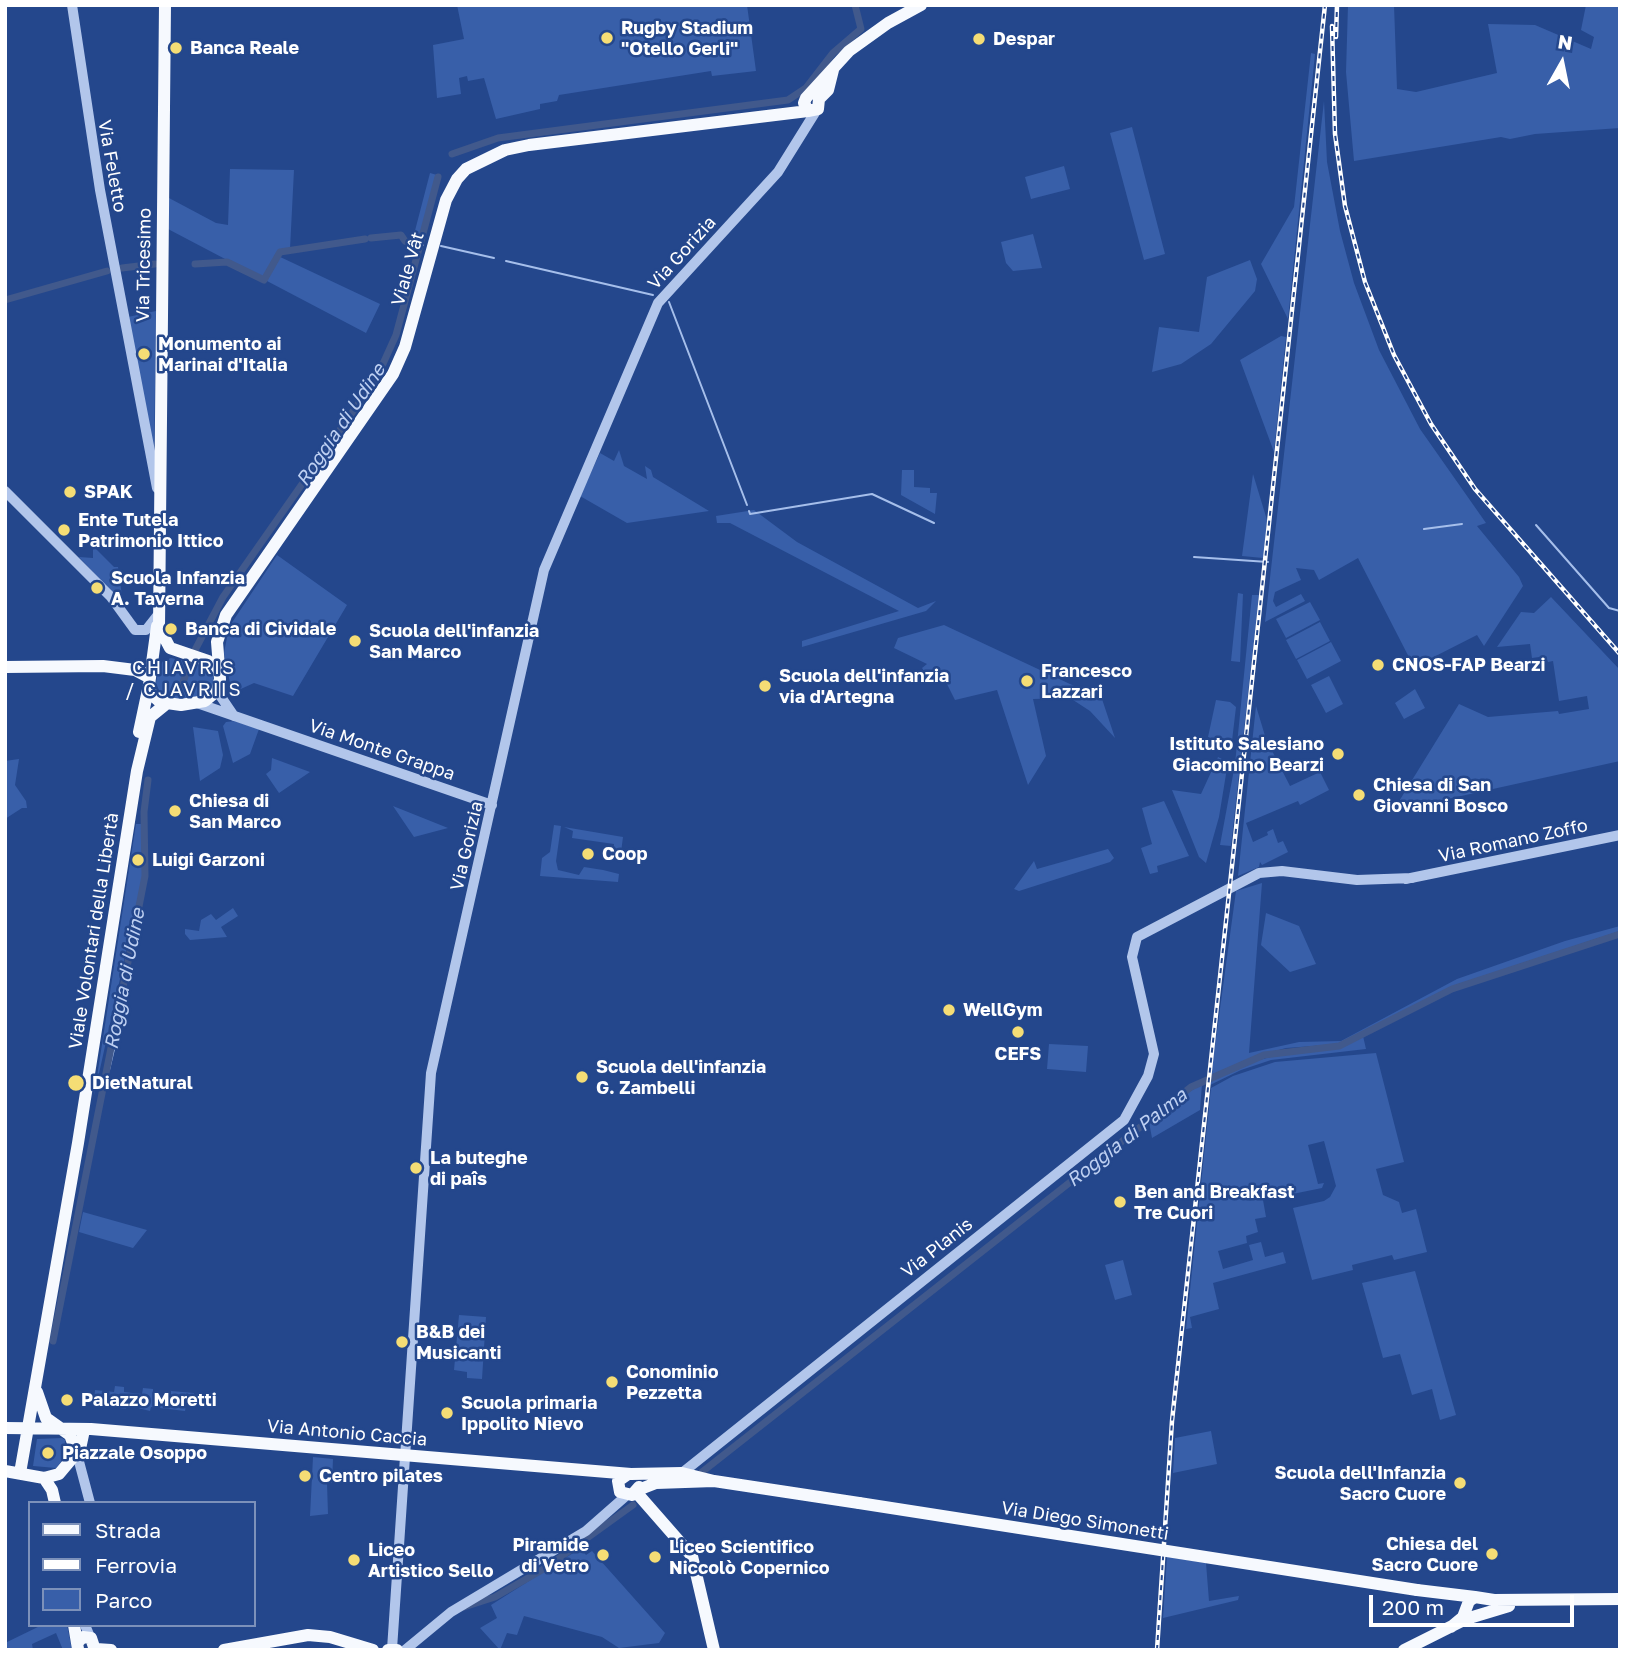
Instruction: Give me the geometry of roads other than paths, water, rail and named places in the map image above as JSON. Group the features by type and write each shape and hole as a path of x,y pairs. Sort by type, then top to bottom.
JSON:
{"main road":[{"name":"Via Tricesimo","path":"149,662 155,620 158,525 165,5"},
{"name":"Viale Vât","path":"200,658 217,642 232,606 397,367 440,218 457,179 483,160 529,145 773,115 811,105 833,70 849,51 921,5"},
{"path":"141,737 152,714 166,704 197,703 211,698 217,691 219,672 214,665 179,653 163,639 155,620"},
{"name":"Viale Vât","path":"217,642 219,672"},
{"path":"5,667 78,664 128,668 179,653"},
{"path":"141,737 149,682 149,662"},
{"path":"128,668 149,682 153,695 166,704"},
{"name":"Viale Volontari della Libertà","path":"36,1385 80,1133 141,737"},
{"path":"5,1428 19,1419 36,1385"},
{"path":"20,1473 36,1385"},
{"path":"36,1385 43,1413 50,1423 64,1430 72,1438 77,1454"},
{"path":"5,1428 64,1430"},
{"name":"Via Antonio Caccia","path":"64,1430 404,1455 674,1479"},
{"path":"5,1471 44,1478 59,1474 77,1454 84,1430"},
{"path":"634,1492 638,1479 630,1474 618,1483 619,1490 634,1492 692,1556 714,1650"},
{"name":"Via Diego Simonetti","path":"674,1479 700,1477 714,1481"},
{"path":"44,1478 52,1490 55,1501"},
{"name":"Via Diego Simonetti","path":"674,1479 714,1481 1451,1596 1476,1607"},
{"name":"Via Planis","path":"634,1492 648,1484 674,1479"},
{"path":"1404,1650 1451,1626 1476,1607 1541,1598 1620,1599"},
{"path":"76,1627 87,1642 111,1650"},
{"path":"224,1650 308,1635 330,1637 373,1650"}],"street":[{"name":"Via Feletto","path":"72,5 115,269 158,495"},
{"name":"Via Gorizia","path":"392,1649 431,1073 548,558 653,312 667,293 778,172 805,127 811,105"},
{"path":"5,491 116,602 135,630 142,631 155,620"},
{"path":"217,691 234,716"},
{"name":"Via Monte Grappa","path":"197,703 492,805"},
{"name":"Via Romano Zoffo","path":"1209,900 1238,886 1276,876 1355,885 1383,884 1620,835"},
{"name":"Via Romano Zoffo","path":"1209,900 1259,873 1282,871 1357,880 1412,878"},
{"name":"Via Planis","path":"674,1479 1118,1126 1132,1107 1153,1065 1153,1043 1142,994 1136,944 1209,900"},
{"path":"77,1454 89,1501"},
{"path":"696,1461 695,1469 700,1477"},
{"name":"Via Planis","path":"405,1650 442,1618 566,1545 634,1492"}],"waterway":[{"name":"Roggia di Udine","path":"452,154 498,138 788,100 806,88 833,53 861,29 855,5"},
{"name":"Roggia di Udine","path":"195,650 223,597 377,377 396,335 438,177"},
{"path":"371,238 401,235 405,241"},
{"path":"195,264 227,262 264,280 280,252 365,239"},
{"path":"441,246 494,258"},
{"path":"506,261 653,295"},
{"path":"122,268 155,264"},
{"path":"5,300 107,271"},
{"path":"669,302 747,505"},
{"path":"749,511 750,514 872,494 934,523"},
{"path":"1424,529 1462,524"},
{"path":"1536,525 1609,608 1620,611"},
{"path":"1194,557 1268,562"},
{"name":"Roggia di Udine","path":"182,685 190,663"},
{"name":"Roggia di Udine","path":"53,1341 145,876 144,812 148,780"},
{"name":"Roggia di Palma","path":"702,1472 1191,1087 1264,1055 1339,1046 1452,989 1620,934"},
{"name":"Roggia di Udine","path":"109,1070 119,1028 117,1021"},
{"name":"Roggia di Palma","path":"464,1607 495,1597 547,1567 633,1505"}],"railway":[{"path":"1157,1650 1172,1421 1325,5"},
{"path":"1336,37 1337,5"},
{"path":"1332,26 1335,134 1345,206 1365,282 1394,355 1431,424 1475,489 1620,654"}],"place":[{"name":"Rugby Stadium \"Otello Gerli\"","path":"607,38"},
{"name":"Despar","path":"979,39"},
{"name":"Banca Reale","path":"176,48"},
{"name":"Monumento ai Marinai d'Italia","path":"144,354"},
{"name":"SPAK","path":"70,492"},
{"name":"Ente Tutela Patrimonio Ittico","path":"64,530"},
{"name":"Scuola Infanzia A. Taverna","path":"97,588"},
{"name":"Banca di Cividale","path":"171,629"},
{"name":"Scuola dell'infanzia San Marco","path":"355,641"},
{"name":"CNOS-FAP Bearzi","path":"1378,665"},
{"name":"Francesco Lazzari","path":"1027,681"},
{"name":"Scuola dell'infanzia via d'Artegna","path":"765,686"},
{"name":"Istituto Salesiano Giacomino Bearzi","path":"1338,754"},
{"name":"Chiesa di San Giovanni Bosco","path":"1359,795"},
{"name":"Chiesa di San Marco","path":"175,811"},
{"name":"Coop","path":"588,854"},
{"name":"Luigi Garzoni","path":"138,860"},
{"name":"WellGym","path":"949,1010"},
{"name":"CEFS","path":"1018,1032"},
{"name":"Scuola dell'infanzia G. Zambelli","path":"582,1077"},
{"name":"DietNatural","path":"76,1083"},
{"name":"La buteghe di paîs","path":"416,1168"},
{"name":"Ben and Breakfast Tre Cuori","path":"1120,1202"},
{"name":"B&B dei Musicanti","path":"402,1342"},
{"name":"Conominio Pezzetta","path":"612,1382"},
{"name":"Palazzo Moretti","path":"67,1400"},
{"name":"Scuola primaria Ippolito Nievo","path":"447,1413"},
{"name":"Piazzale Osoppo","path":"48,1453"},
{"name":"Centro pilates","path":"305,1476"},
{"name":"Scuola dell'Infanzia Sacro Cuore","path":"1460,1483"},
{"name":"Chiesa del Sacro Cuore","path":"1492,1554"},
{"name":"Piramide di Vetro","path":"603,1555"},
{"name":"Liceo Scientifico Niccolò Copernico","path":"655,1557"},
{"name":"Liceo Artistico Sello","path":"354,1560"}],"district":[{"name":"CHIAVRIS / CJAVRIIS","path":"184,679"}]}
